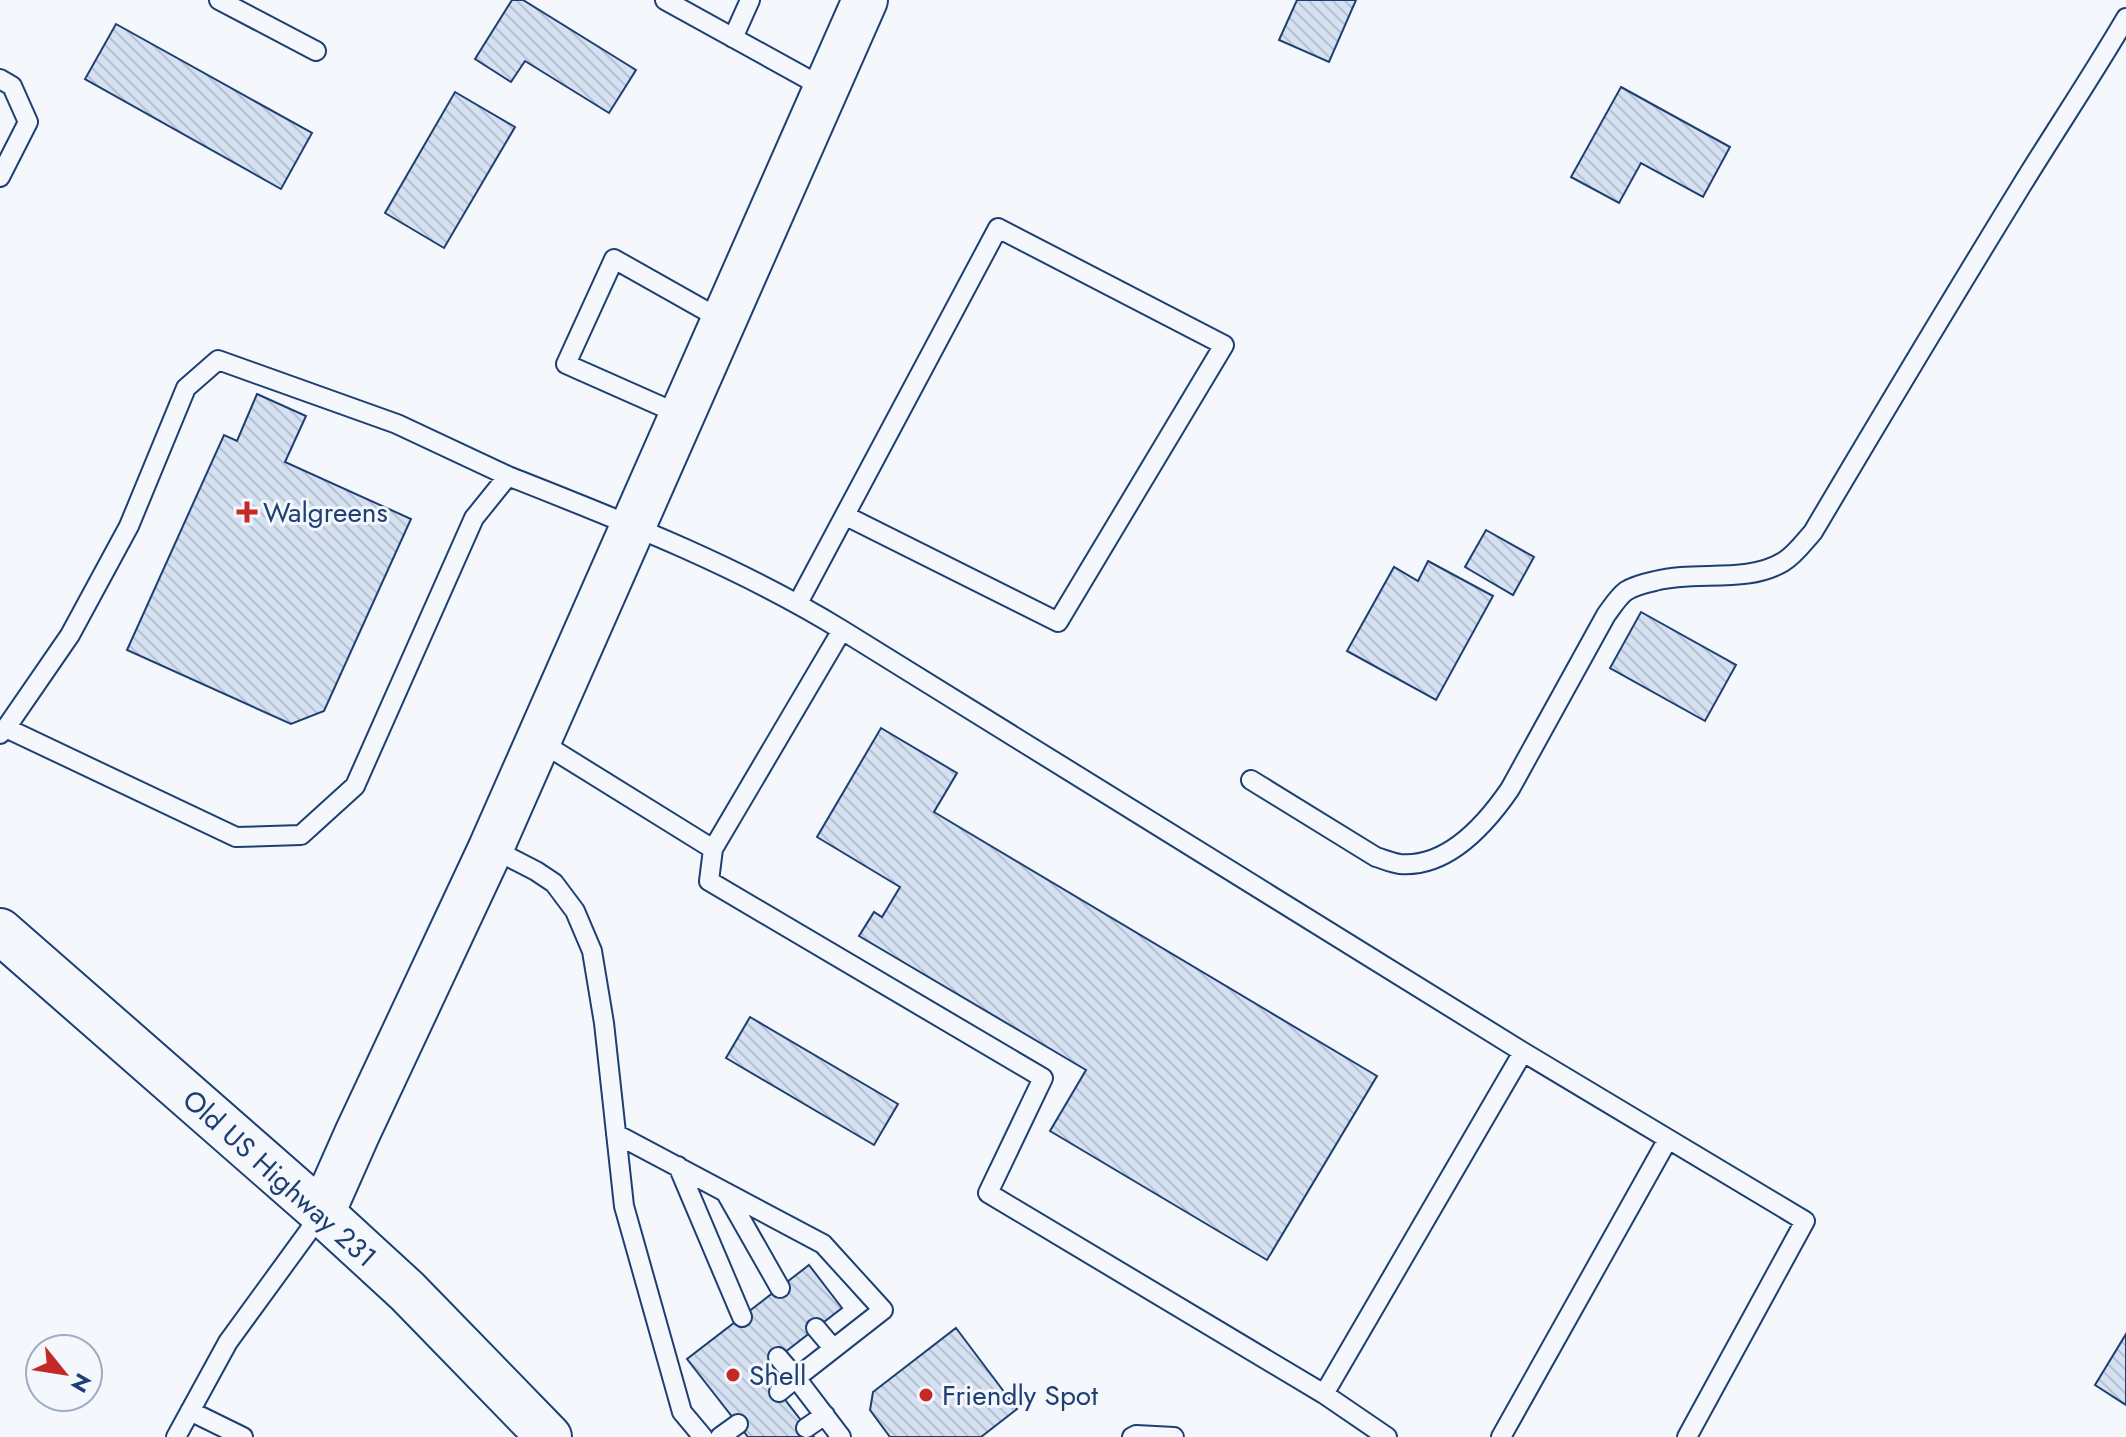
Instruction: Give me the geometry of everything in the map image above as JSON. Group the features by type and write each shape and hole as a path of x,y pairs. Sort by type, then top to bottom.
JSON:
{"main road":[{"path":"322,1213 539,741 865,0"},
{"name":"Old US Highway 231","path":"0,931 407,1291 549,1437"}],"lane":[{"path":"665,0 826,89"},
{"path":"733,38 750,0"},
{"path":"222,1 316,51"},
{"path":"1251,780 1376,857 1397,864 1428,861 1472,835 1491,816 1510,789 1606,615 1627,591 1676,576 1755,573 1786,561 1813,532 2126,18"},
{"path":"0,79 12,86 28,122 0,177"},
{"path":"798,603 998,228 1224,345 1058,622 846,516"},
{"path":"681,415 566,364 614,259 724,321"},
{"path":"508,476 474,518 355,786 301,835 236,837 3,731 70,635 129,526 186,388 218,360 397,424 508,476 633,525 798,603 1523,1052 1805,1221 1687,1437"},
{"path":"842,630 713,849 709,881 1043,1078 988,1193 1324,1394 1387,1437"},
{"path":"539,741 713,849"},
{"path":"491,848 554,883 575,911 592,951 604,1023 624,1206 682,1412 703,1437"},
{"path":"1324,1394 1523,1052"},
{"path":"616,1134 823,1244 883,1310 779,1392"},
{"path":"1501,1437 1668,1139"},
{"path":"678,1166 742,1317"},
{"path":"725,1192 780,1288"},
{"path":"176,1437 228,1342 322,1213"},
{"path":"816,1328 833,1348"},
{"path":"778,1357 841,1437"},
{"path":"190,1411 243,1437"},
{"path":"806,1428 825,1415"},
{"path":"720,1437 738,1424"},
{"path":"1132,1437 1174,1437"}],"building":[{"path":"512,0 523,0 636,70 609,113 525,61 511,82 475,59"},
{"path":"1297,0 1356,0 1329,62 1279,40"},
{"path":"116,24 312,133 281,189 85,79"},
{"path":"1621,87 1730,147 1703,197 1641,163 1619,203 1571,177"},
{"path":"455,92 515,127 444,248 385,213"},
{"name":"Walgreens","path":"257,394 306,416 285,462 411,519 324,711 291,724 127,650 224,435 237,441"},
{"path":"1486,530 1534,557 1513,595 1465,567"},
{"path":"1428,561 1493,596 1436,700 1347,651 1394,567 1418,581"},
{"path":"1641,612 1736,665 1705,721 1610,668"},
{"path":"881,728 957,773 934,812 1377,1076 1267,1260 1050,1131 1086,1070 859,936 874,912 882,917 900,887 817,837"},
{"path":"750,1017 898,1104 874,1145 726,1058"},
{"path":"809,1265 842,1308 762,1370 814,1437 748,1437 687,1359"},
{"path":"956,1328 1017,1409 981,1437 890,1437 870,1410 873,1392"},
{"path":"2126,1334 2126,1405 2095,1385"}],"place":[{"name":"Walgreens","path":"247,512"},
{"name":"Shell","path":"733,1375"},
{"name":"Friendly Spot","path":"926,1395"}]}
